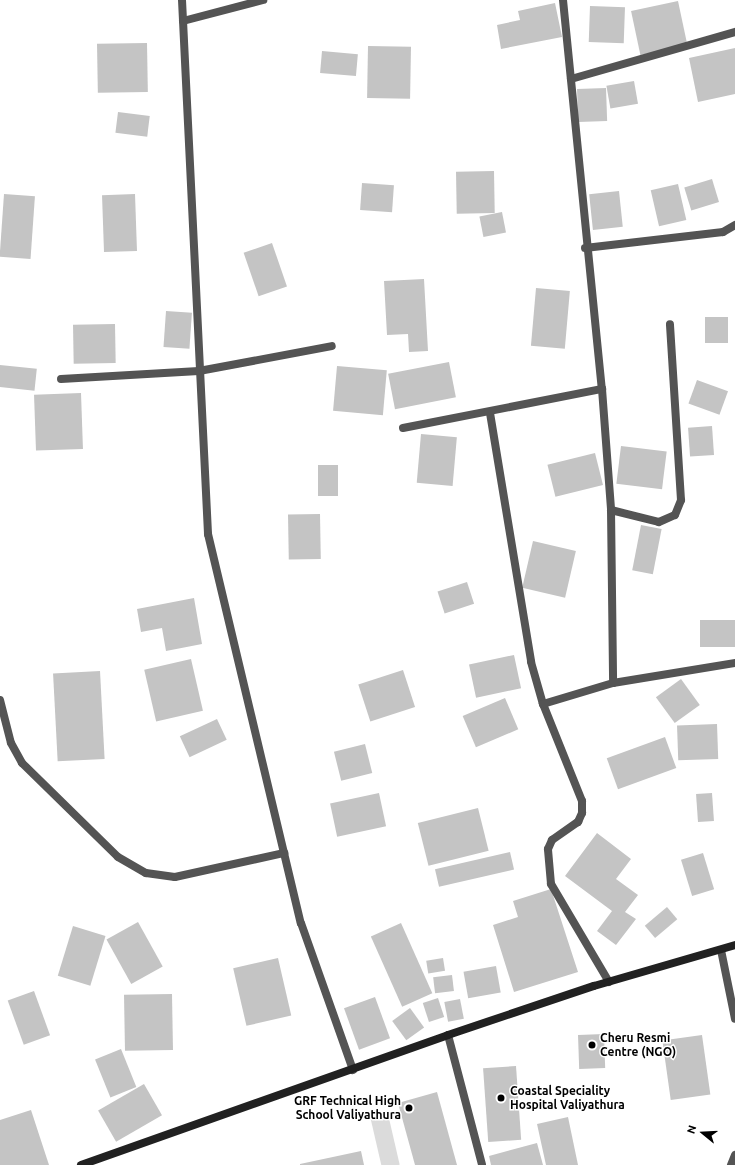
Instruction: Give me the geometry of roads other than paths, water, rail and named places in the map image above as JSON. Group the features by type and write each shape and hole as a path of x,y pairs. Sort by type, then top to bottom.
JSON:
{"main road":[{"path":"81,1165 353,1070 448,1035 609,982 735,945"}],"street":[{"path":"182,0 208,534 301,923 353,1070"},
{"path":"183,21 262,0"},
{"path":"563,0 586,248 602,389 611,510 613,683"},
{"path":"571,79 735,32"},
{"path":"586,248 723,232 735,225"},
{"path":"611,510 659,522 675,515 681,500 670,324"},
{"path":"61,379 199,371 332,346"},
{"path":"403,428 490,413 602,389"},
{"path":"490,413 532,662 543,704 582,801 582,812 578,822 552,840 548,849 551,884 609,982"},
{"path":"543,704 613,683 735,663"},
{"path":"0,700 11,743 22,762 118,857 146,873 175,877 284,853"},
{"path":"721,950 735,1018"},
{"path":"448,1035 482,1165"},
{"path":"731,1165 735,1155"}],"place":[{"name":"Cheru Resmi Centre (NGO)","path":"592,1045"},
{"name":"Coastal Speciality Hospital Valiyathura","path":"501,1098"},
{"name":"GRF Technical High School Valiyathura","path":"409,1108"}]}
